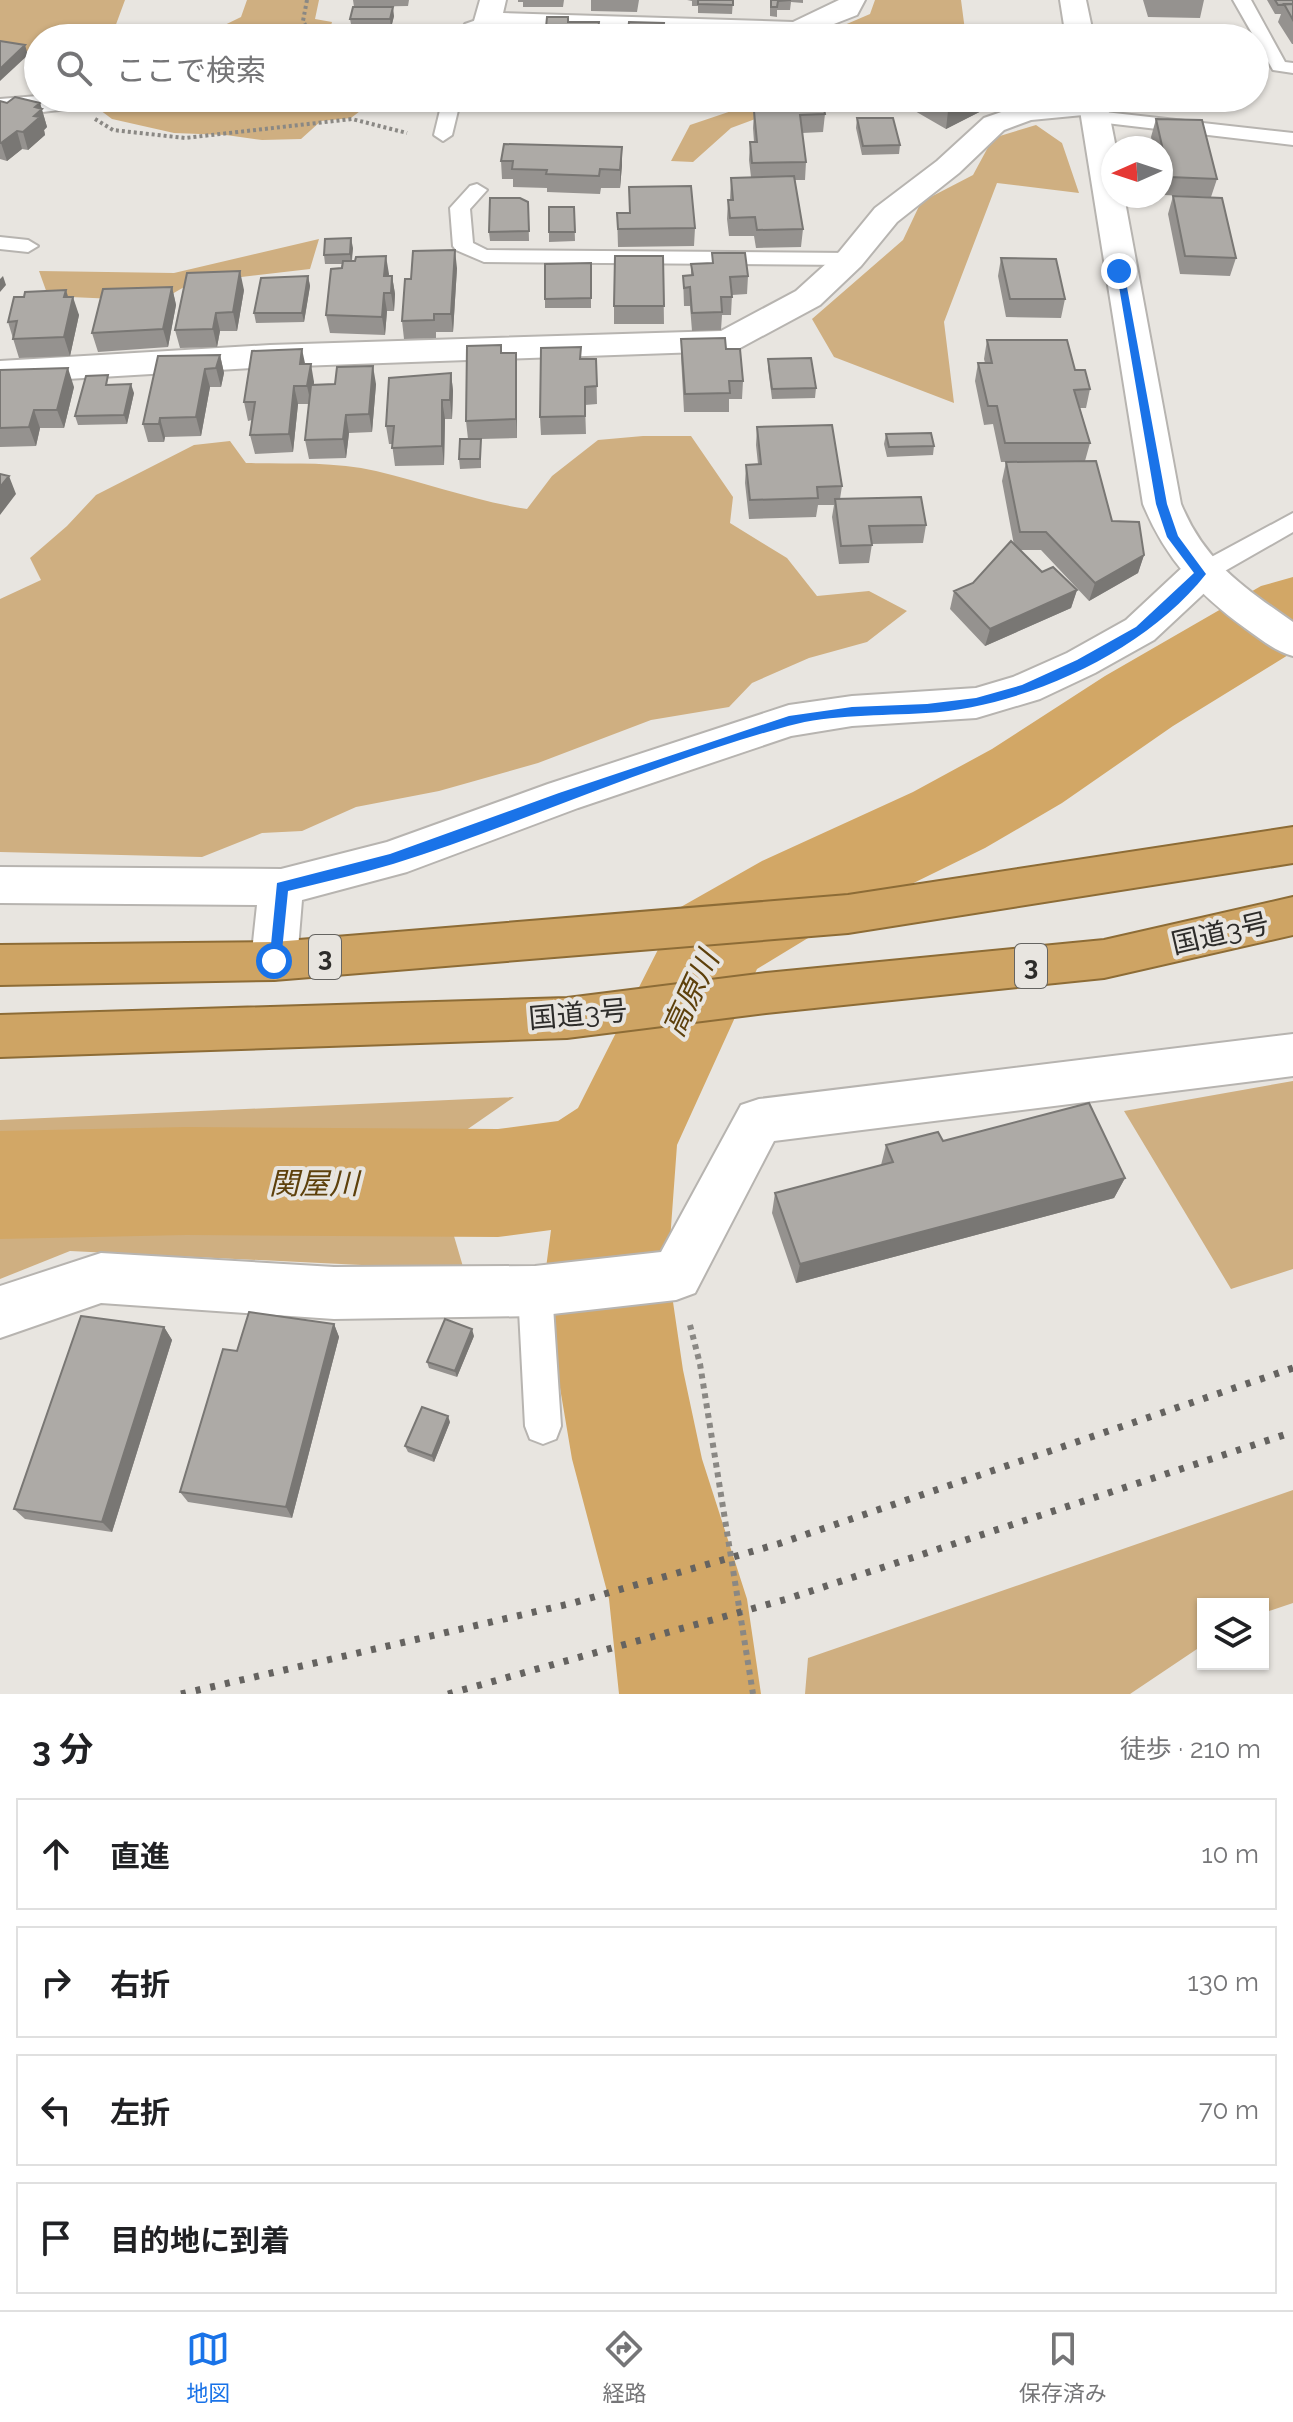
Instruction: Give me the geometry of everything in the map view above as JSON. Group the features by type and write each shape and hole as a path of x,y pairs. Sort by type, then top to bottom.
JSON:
{"highway":[{"name":"3","path":"0,965 274,961 848,914 1293,845"},
{"name":"国道3号","path":"0,1036 567,1018 766,993 1104,959 1293,916"}],"street":[{"path":"811,24 847,9 852,0"},
{"path":"1073,0 1077,24"},
{"path":"483,20 669,13 752,24"},
{"path":"0,108 24,106"},
{"path":"0,372 270,356 728,341 808,298 850,259 886,215 948,167 994,124 1027,112"},
{"path":"1095,112 1119,271 1162,504 1173,537 1210,582 1293,642"},
{"path":"0,885 281,887 391,859 563,796 789,721 852,711 927,709 976,703 1026,688 1081,663 1140,630 1210,582"},
{"path":"274,961 281,887"},
{"path":"0,1312 101,1278 334,1293 535,1291 676,1275 759,1121 1293,1055"}],"lane":[{"path":"1242,0 1255,24"},
{"path":"1269,48 1279,66 1293,68"},
{"path":"443,135 449,112"},
{"path":"1125,112 1293,139"},
{"path":"477,190 460,208 463,246 484,256 850,259"},
{"path":"0,243 28,246"},
{"path":"1210,582 1293,521"},
{"path":"535,1291 543,1426"}],"path":[{"path":"305,24 307,0"},
{"path":"83,112 113,130 185,138 352,119 423,136 443,135"},
{"path":"676,1275 700,1364 753,1694"}],"shaded area":[{"path":"0,0 125,0 116,24 24,24 24,50 0,42"},
{"path":"247,0 319,0 315,19 332,22 227,24 241,17"},
{"path":"875,0 961,0 964,24 847,24 870,14"},
{"path":"103,112 359,112 351,118 321,121 301,139 262,140 174,133 112,119"},
{"path":"729,112 774,112 731,128 693,162 671,161 690,125"},
{"path":"1036,125 1062,143 1079,193 997,183 944,322 954,403 834,357 812,319 903,240 921,202 973,175 993,138"},
{"path":"319,239 310,269 191,283 160,301 48,296 39,271 174,273"},
{"path":"691,436 733,497 730,523 787,558 817,596 869,591 907,611 867,642 809,658 752,683 729,707 651,720 538,763 439,791 356,807 302,831 262,833 202,857 0,852 0,599 41,580 30,558 67,526 96,495 194,445 230,441 246,463 360,468 527,509 552,476 598,440"},
{"path":"1293,1081 1293,1269 1231,1289 1124,1111"},
{"path":"514,1097 452,1140 0,1154 0,1120"},
{"path":"144,1224 451,1226 464,1270 70,1251 0,1279 0,1231"},
{"path":"1293,1490 1293,1603 1269,1611 1269,1598 1197,1598 1197,1649 1130,1694 805,1694 808,1658"}],"building":[{"path":"698,0 733,0 733,5 698,4"},
{"path":"771,0 791,0 778,1 777,7 771,7"},
{"path":"1275,0 1293,0 1293,4 1278,5"},
{"path":"1284,4 1293,4 1293,20"},
{"path":"353,7 393,7 390,19 350,19"},
{"path":"547,17 568,17 568,22 599,22 599,24 546,24"},
{"path":"629,22 664,24 629,24"},
{"path":"0,41 24,45 24,46 0,69"},
{"path":"15,97 24,99 24,112 39,112 34,116 40,117 23,132 17,131 0,143 0,101 7,103"},
{"path":"754,112 825,112 800,115 806,162 752,163 750,142 757,142"},
{"path":"857,118 893,118 900,145 863,146"},
{"path":"1156,119 1202,120 1217,179 1173,177 1173,136 1160,136"},
{"path":"504,144 622,147 620,170 600,169 599,176 512,169 513,161 501,161"},
{"path":"794,176 803,229 757,230 755,217 730,218 728,200 733,200 731,178"},
{"path":"691,186 695,228 618,229 617,213 630,213 629,187"},
{"path":"1173,196 1222,198 1236,258 1185,256"},
{"path":"490,198 520,198 528,202 529,231 489,232"},
{"path":"549,207 574,207 575,232 549,232"},
{"path":"351,238 350,254 324,255 325,239"},
{"path":"455,250 451,314 434,314 434,320 402,321 405,279 411,279 413,251"},
{"path":"712,253 745,253 748,276 730,277 732,297 721,297 722,312 692,313 690,287 684,288 683,276 693,275 691,264 713,263"},
{"path":"386,256 384,276 392,276 391,293 384,293 382,317 326,315 331,269 342,268 343,261 355,261 356,257"},
{"path":"615,256 663,256 664,306 614,306"},
{"path":"1001,258 1056,259 1065,299 1010,299"},
{"path":"591,263 591,298 545,299 545,264"},
{"path":"240,271 233,312 216,313 213,329 175,330 187,273"},
{"path":"308,276 302,313 254,313 261,278"},
{"path":"172,287 163,329 92,333 103,289"},
{"path":"66,290 64,297 73,297 64,337 13,339 17,321 8,322 14,297 24,297 25,292"},
{"path":"725,338 726,349 740,349 743,381 729,381 730,393 685,394 681,339"},
{"path":"987,340 1067,340 1075,370 1085,370 1090,389 1074,390 1090,443 1005,443 997,406 988,406 978,363 992,363"},
{"path":"501,345 501,353 516,353 516,419 466,421 467,346"},
{"path":"581,347 580,359 596,359 597,386 585,387 585,416 540,417 541,348"},
{"path":"302,349 300,364 311,364 307,386 294,386 289,434 250,435 255,402 244,402 252,351"},
{"path":"220,355 216,368 205,369 196,417 160,418 159,424 143,424 158,356"},
{"path":"811,358 816,388 772,389 768,359"},
{"path":"373,366 369,414 346,415 343,439 305,440 311,385 335,384 337,367"},
{"path":"68,368 57,410 34,410 29,427 0,428 0,370"},
{"path":"451,373 450,400 442,400 442,446 392,448 394,426 386,426 389,378"},
{"path":"108,375 106,385 131,384 124,415 75,416 86,376"},
{"path":"832,425 842,486 817,487 818,498 750,500 746,465 761,464 757,427"},
{"path":"931,433 934,446 889,447 886,434"},
{"path":"460,439 481,439 480,459 459,459"},
{"path":"1096,461 1112,521 1139,522 1144,555 1095,583 1046,532 1020,532 1006,462"},
{"path":"0,474 9,476 0,487"},
{"path":"921,497 926,525 869,526 872,545 841,546 835,499"},
{"path":"1011,541 1042,572 1053,567 1077,590 990,629 954,591 973,583"},
{"path":"1089,1103 1125,1178 800,1264 775,1193 893,1162 886,1145 938,1132 943,1141"},
{"path":"249,1312 334,1324 286,1507 180,1492 223,1349 237,1351"},
{"path":"81,1316 164,1327 102,1522 14,1509"},
{"path":"445,1319 472,1329 455,1371 427,1362"},
{"path":"422,1407 448,1416 432,1456 405,1446"}],"waterway":[{"name":"高原川","path":"619,1145 717,939 799,891 949,820 1027,776 1139,701 1293,609"},
{"name":"関屋川","path":"0,1185 186,1181 498,1183 579,1172 619,1145"},
{"name":"高原川","path":"619,1145 607,1268 620,1370 637,1459 678,1599 690,1694"}],"railway":[{"path":"181,1694 573,1603 778,1544 1293,1368"},
{"path":"448,1694 787,1599 1293,1432"}],"route":[{"path":"274,961 281,887 391,859 563,796 789,721 852,711 927,709 976,703 1026,688 1081,663 1140,630 1200,574 1173,537 1162,504 1119,271"}]}
